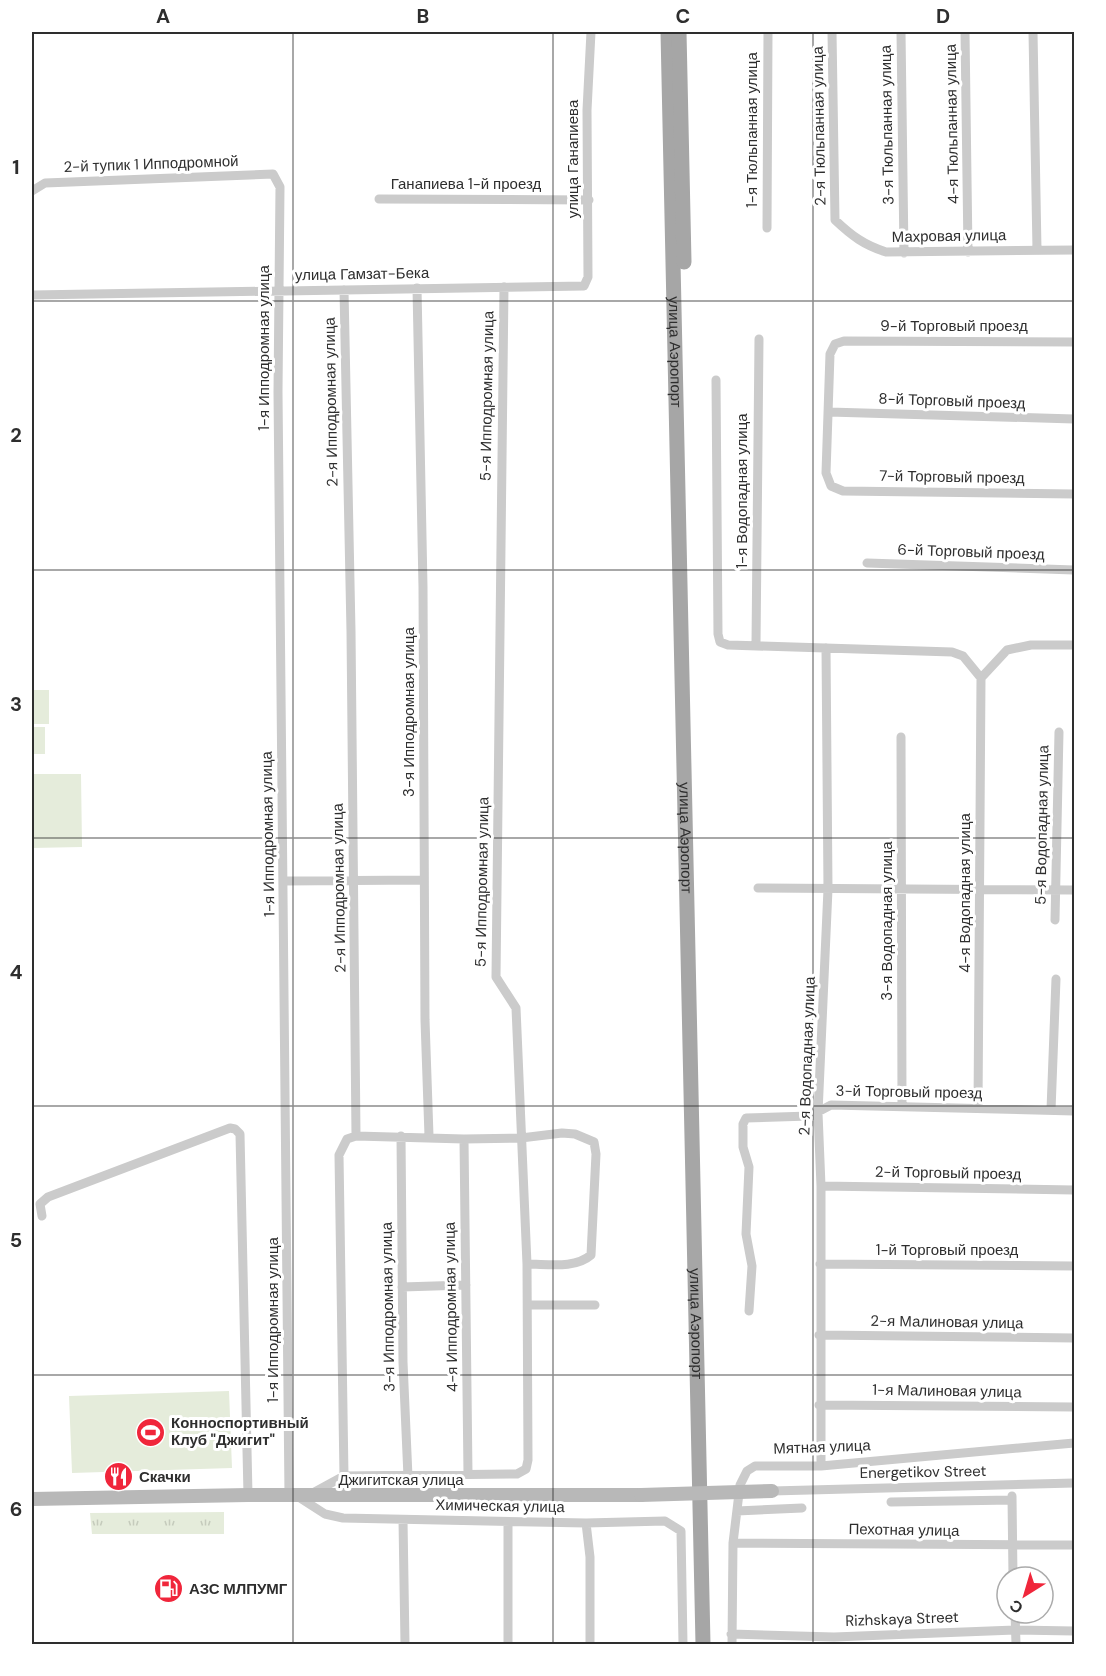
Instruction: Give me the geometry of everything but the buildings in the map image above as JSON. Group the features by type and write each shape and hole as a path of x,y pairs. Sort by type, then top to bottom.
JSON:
{"main road":[{"name":"улица Аэропорт","path":"668,32 703,1644"},
{"name":"улица Аэропорт","path":"679,32 713,1644"}],"street":[{"name":"улица Ганапиева","path":"584,286 588,277 587,110 591,32"},
{"name":"1-я Тюльпанная улица","path":"767,228 768,32"},
{"name":"2-я Тюльпанная улица","path":"832,32 836,220"},
{"name":"3-я Тюльпанная улица","path":"900,32 904,253"},
{"name":"4-я Тюльпанная улица","path":"966,32 968,252"},
{"path":"1033,32 1037,250"},
{"name":"2-й тупик 1 Ипподромной","path":"32,191 45,183 273,174"},
{"name":"1-я Ипподромная улица","path":"273,174 280,187 283,881 298,1496"},
{"name":"Ганапиева 1-й проезд","path":"379,199 589,200"},
{"name":"Махровая улица","path":"836,220 865,246 886,252 1074,250"},
{"name":"улица Гамзат-Бека","path":"32,295 584,286"},
{"name":"5-я Ипподромная улица","path":"468,1474 517,1474 526,1469 528,1460 527,1264 516,1008 496,977 504,287"},
{"name":"3-я Ипподромная улица","path":"417,288 429,1136"},
{"name":"2-я Ипподромная улица","path":"344,290 356,1136"},
{"name":"1-я Водопадная улица","path":"756,644 759,339"},
{"name":"9-й Торговый проезд","path":"829,412 830,354 835,344 844,341 1074,342"},
{"path":"716,380 718,634 720,642 728,645 756,644 952,652 963,656 981,678 1007,650 1031,645 1074,645"},
{"name":"8-й Торговый проезд","path":"829,412 1074,419"},
{"name":"7-й Торговый проезд","path":"829,412 826,473 831,486 843,491 1074,494"},
{"name":"6-й Торговый проезд","path":"867,563 1074,570"},
{"name":"2-я Водопадная улица","path":"821,1466 819,1335 821,1186 818,1113 828,889 826,648"},
{"name":"4-я Водопадная улица","path":"978,1108 981,678"},
{"name":"5-я Водопадная улица","path":"1055,920 1059,732"},
{"name":"3-я Водопадная улица","path":"901,737 902,1105"},
{"path":"283,881 424,880"},
{"path":"758,888 1074,890"},
{"path":"1051,1110 1056,979"},
{"name":"3-й Торговый проезд","path":"749,1311 752,1266 746,1234 749,1167 743,1147 743,1124 746,1118 804,1117 818,1113 831,1105 1074,1111"},
{"path":"42,1215 39,1204 48,1197 230,1128 240,1134 248,1495"},
{"path":"344,1476 339,1155 347,1139 356,1136 521,1138 574,1134 594,1142 596,1147 591,1255 583,1262 573,1264 527,1264"},
{"name":"3-я Ипподромная улица","path":"401,1136 402,1287 408,1477"},
{"name":"4-я Ипподромная улица","path":"464,1139 468,1474"},
{"name":"2-й Торговый проезд","path":"821,1186 1074,1190"},
{"name":"1-й Торговый проезд","path":"820,1264 1074,1266"},
{"path":"402,1287 466,1285"},
{"path":"528,1305 595,1305"},
{"name":"2-я Малиновая улица","path":"819,1335 1074,1338"},
{"name":"1-я Малиновая улица","path":"819,1405 1074,1407"},
{"name":"Мятная улица","path":"732,1644 733,1543 740,1485 747,1471 755,1466 821,1466 1074,1443"},
{"path":"298,1496 344,1476 408,1477 468,1474"},
{"name":"Energetikov Street","path":"772,1491 1074,1483"},
{"path":"1012,1485 1013,1565"},
{"name":"Джигитская улица","path":"32,1499 248,1495 641,1495 772,1491"},
{"name":"Химическая улица","path":"298,1496 325,1514 343,1518 585,1523 590,1557 590,1644"},
{"path":"891,1502 1012,1500"},
{"path":"737,1511 802,1508"},
{"path":"403,1520 405,1644"},
{"path":"585,1523 665,1521 681,1531 683,1644"},
{"path":"508,1522 508,1644"},
{"name":"Пехотная улица","path":"733,1543 1074,1545"},
{"path":"1016,1625 1016,1644"},
{"name":"Rizhskaya Street","path":"731,1634 834,1640 1016,1630 1074,1631"},
{"path":"919,1634 920,1644"}],"green space":[{"path":"32,690 49,690 49,724 32,724"},
{"path":"32,727 45,727 45,754 32,754"},
{"path":"32,774 81,774 82,847 32,848"},
{"name":"Конноспортивный Клуб \"Джигит\"","path":"229,1391 232,1468 72,1473 69,1396"},
{"path":"224,1512 224,1534 92,1534 90,1513"}],"place":[{"name":"Конноспортивный Клуб \"Джигит\"","path":"150,1432"},
{"name":"Скачки","path":"118,1477"},
{"name":"АЗС МЛПУМГ","path":"168,1589"}]}
